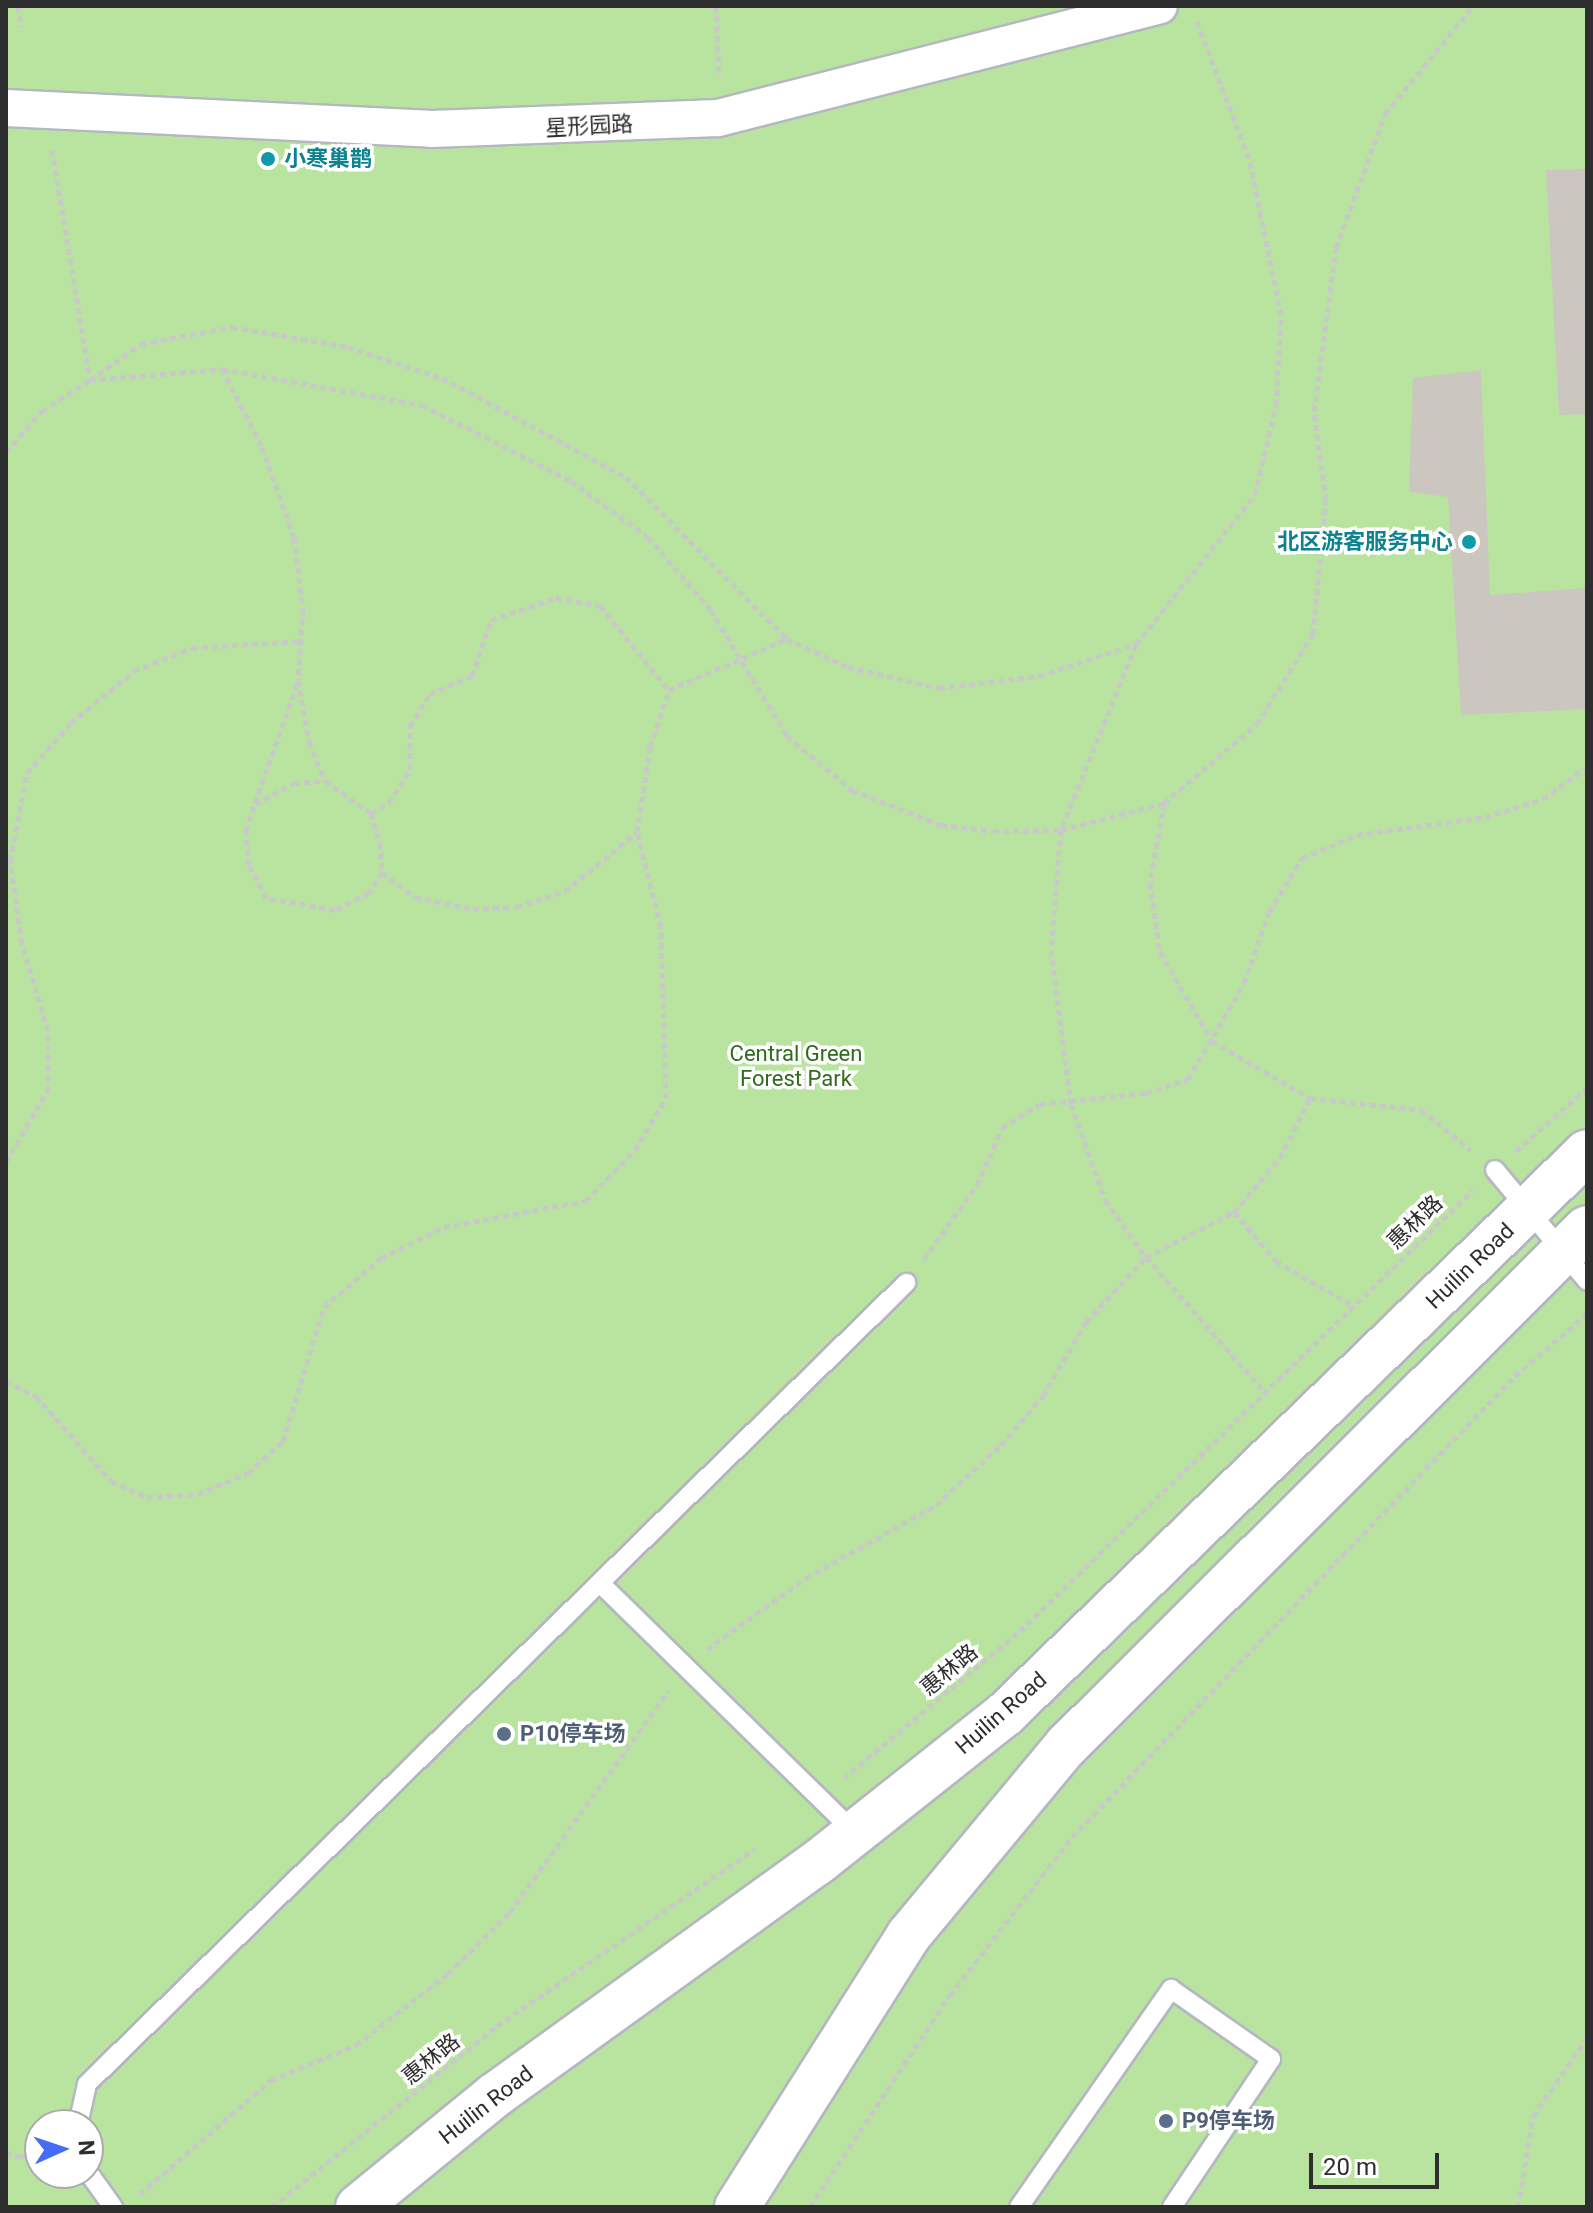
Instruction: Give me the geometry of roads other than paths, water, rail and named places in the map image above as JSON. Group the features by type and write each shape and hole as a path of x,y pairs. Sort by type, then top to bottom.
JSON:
{"main road":[{"name":"Huilin Road","path":"358,2207 495,2095 855,1833 1004,1715 1587,1152"},
{"path":"737,2207 909,1935 1067,1745 1579,1254"}],"street":[{"name":"星形园路","path":"6,108 45,106 432,129 718,118 1159,6"}],"lane":[{"path":"1495,1170 1579,1254"},
{"path":"82,2109 87,2084 906,1283"},
{"path":"601,1584 855,1833"},
{"path":"1019,2207 1171,1989 1271,2059 1172,2207"},
{"path":"100,2189 113,2207"}],"place":[{"name":"小寒巢鹊","path":"268,159"},
{"name":"北区游客服务中心","path":"1469,542"},
{"name":"P10停车场","path":"504,1734"},
{"name":"P9停车场","path":"1166,2121"}],"park label":[{"name":"Central Green Forest Park","path":"796,1066"}]}
